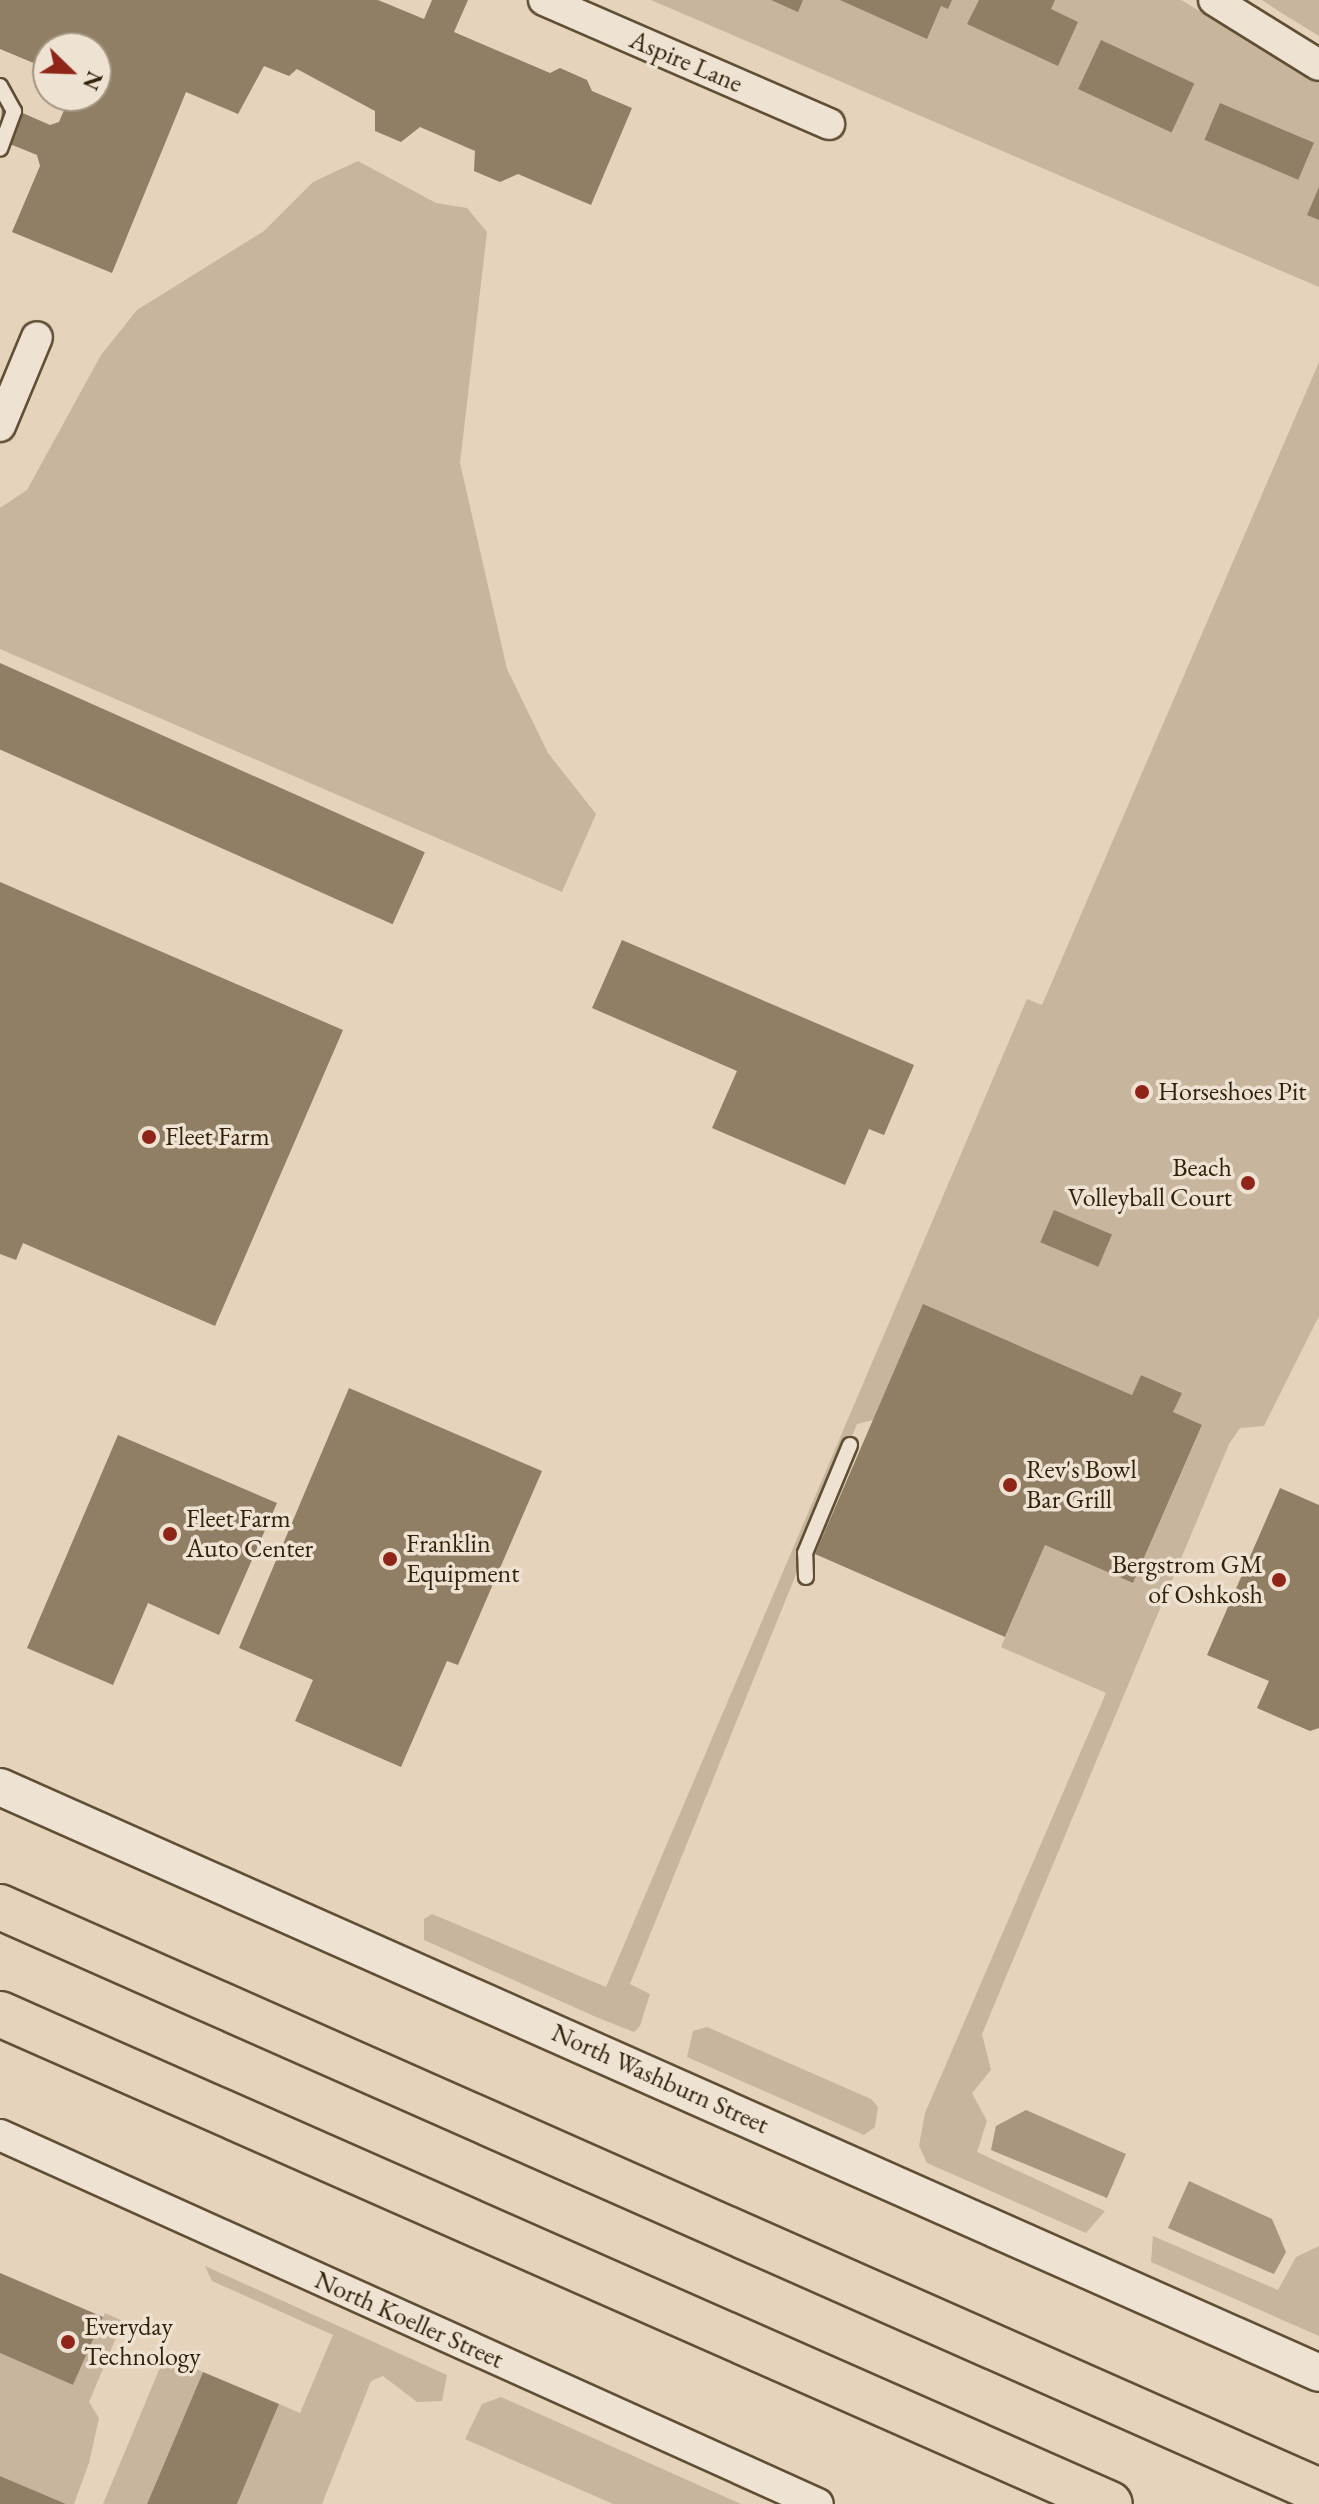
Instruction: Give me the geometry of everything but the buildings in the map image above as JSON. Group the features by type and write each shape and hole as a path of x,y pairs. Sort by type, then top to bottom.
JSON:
{"highway":[{"path":"0,1907 1319,2491"},
{"path":"0,2014 1110,2504"}],"street":[{"name":"Aspire Lane","path":"544,0 829,124"},
{"path":"1214,0 1319,65"},
{"path":"0,426 37,337"},
{"name":"North Washburn Street","path":"0,1787 1319,2373"},
{"name":"North Koeller Street","path":"0,2135 818,2504"}],"lane":[{"path":"0,86 14,111 0,149"},
{"path":"806,1577 805,1553 850,1445"}],"shaded area":[{"path":"651,0 1181,0 1319,83 1319,287"},
{"path":"1262,0 1319,0 1319,36 1280,12"},
{"path":"358,161 436,203 467,208 487,232 460,463 507,669 548,753 596,814 562,892 0,649 0,508 27,490 101,355 137,310 264,231 313,182"},
{"path":"1319,362 1319,1316 1264,1426 1240,1428 1229,1444 982,2034 991,2070 972,2093 987,2121 977,2152 1105,2211 1086,2233 927,2163 919,2146 925,2113 1106,1693 1001,1647 1045,1545 1133,1583 1202,1426 1173,1412 1181,1392 1141,1375 1132,1395 924,1305 873,1420 857,1424 630,1984 650,1994 640,2026 634,2032 596,2017 424,1940 424,1919 432,1914 606,1987 1027,999 1042,1005"},
{"path":"707,2027 871,2099 878,2107 875,2127 864,2135 687,2057 693,2031"},
{"path":"1026,2110 1126,2154 1107,2198 991,2150 996,2126"},
{"path":"1189,2181 1272,2219 1286,2252 1274,2274 1168,2228"},
{"path":"1153,2236 1278,2290 1296,2257 1319,2246 1319,2336 1151,2262"},
{"path":"205,2266 447,2375 442,2401 417,2402 383,2376 371,2381 322,2504 237,2504 279,2404 300,2413 333,2335 212,2281"},
{"path":"105,2313 123,2321 89,2402 99,2418 89,2463 74,2504 66,2504 0,2476 0,2353 73,2385"},
{"path":"177,2360 203,2372 147,2504 103,2504 162,2363"},
{"path":"501,2397 741,2504 613,2504 465,2439 482,2404"}],"place":[{"name":"Horseshoes Pit","path":"1142,1092"},
{"name":"Fleet Farm","path":"149,1137"},
{"name":"Beach Volleyball Court","path":"1248,1183"},
{"name":"Rev's Bowl Bar Grill","path":"1010,1485"},
{"name":"Fleet Farm Auto Center","path":"170,1534"},
{"name":"Franklin Equipment","path":"390,1559"},
{"name":"Bergstrom GM of Oshkosh","path":"1279,1580"},
{"name":"Everyday Technology","path":"68,2342"}]}
